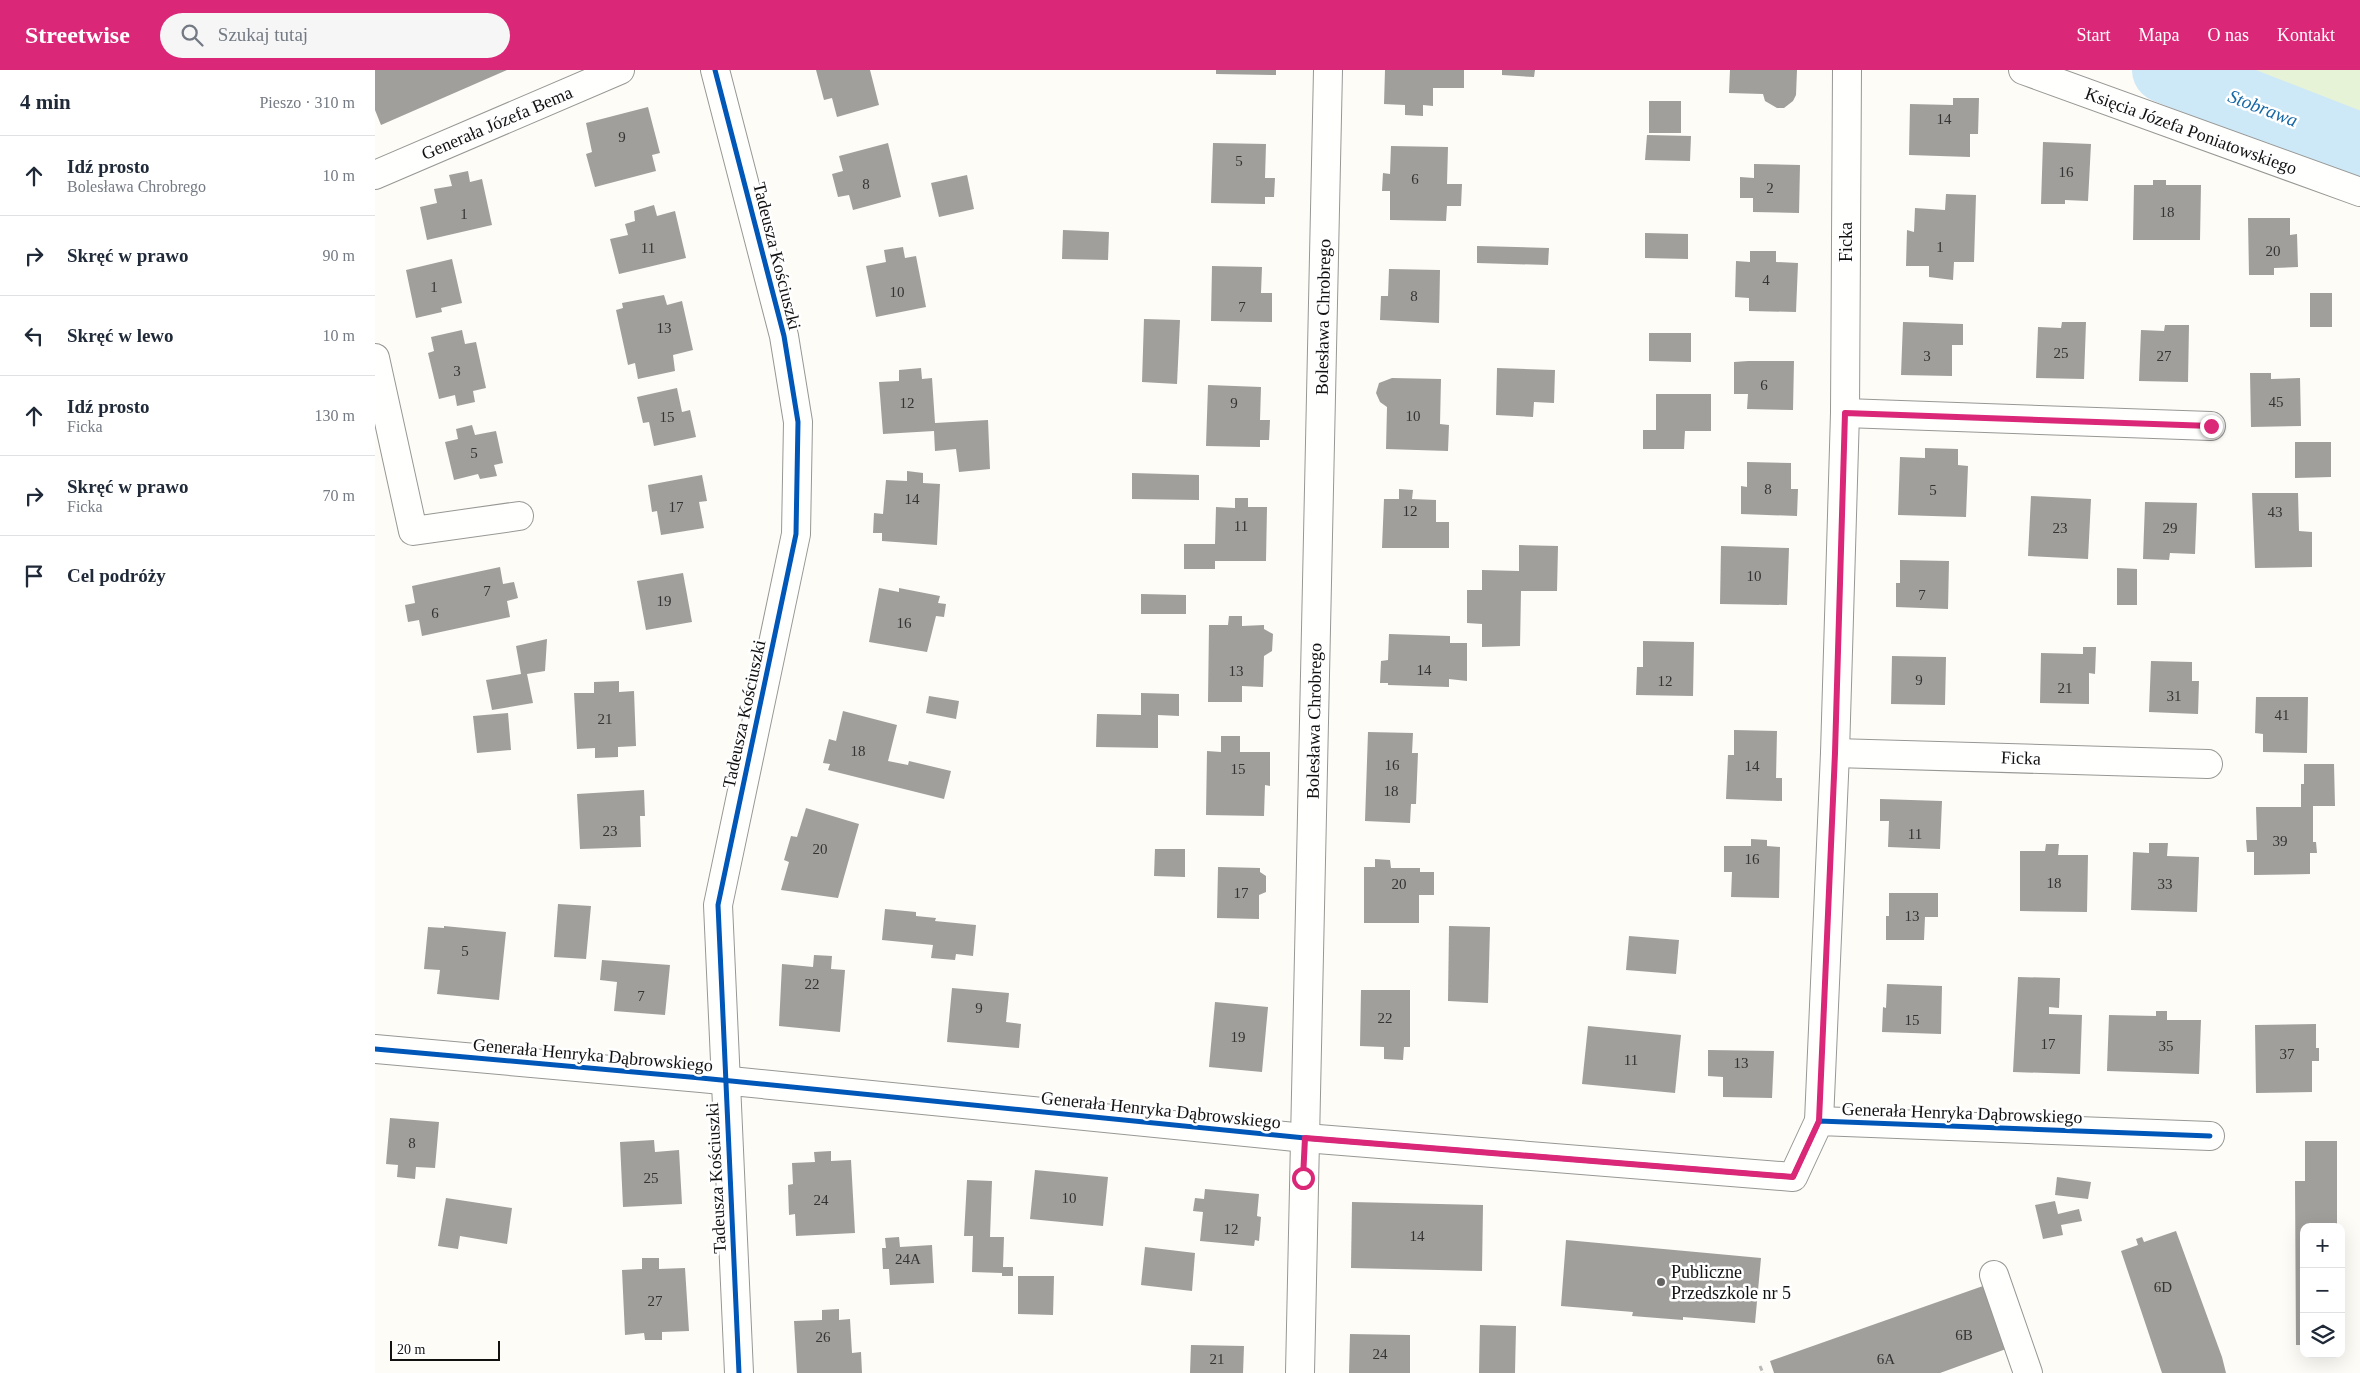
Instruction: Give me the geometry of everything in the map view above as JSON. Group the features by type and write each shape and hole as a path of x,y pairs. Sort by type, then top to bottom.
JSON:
{"street":[{"name":"Generała Józefa Bema","path":"375,175 620,70"},
{"name":"Tadeusza Kościuszki","path":"715,70 784,336 798,422 796,534 718,905 739,1373"},
{"name":"Bolesława Chrobrego","path":"1300,1373 1328,70"},
{"name":"Ficka","path":"1819,1121 1835,753 1845,413 1847,70"},
{"name":"Księcia Józefa Poniatowskiego","path":"2023,70 2360,192"},
{"path":"375,358 413,531 519,516"},
{"path":"1845,413 2211,426"},
{"name":"Ficka","path":"1835,753 2208,764"},
{"name":"Generała Henryka Dąbrowskiego","path":"375,1049 726,1081 1305,1138 1793,1177 1819,1121 2210,1136"},
{"path":"1995,1275 2028,1373"}],"path":[{"path":"1760,1366 1763,1373"}],"green space":[{"path":"2196,70 2360,70 2360,131"}],"building":[{"path":"375,70 507,70 381,125 375,110"},
{"path":"816,70 870,70 879,105 837,117 832,98 824,100"},
{"path":"1216,70 1276,70 1276,75 1216,74"},
{"path":"1385,70 1464,70 1464,88 1433,88 1433,106 1423,105 1423,116 1405,115 1405,105 1384,104"},
{"path":"1502,70 1535,70 1534,77 1502,75"},
{"path":"1730,70 1797,70 1796,95 1793,101 1784,108 1777,108 1765,101 1763,94 1729,93"},
{"path":"1953,98 1979,98 1978,134 1970,134 1970,157 1909,155 1910,104 1953,105"},
{"path":"1649,101 1681,101 1681,133 1649,133"},
{"path":"648,107 660,153 652,155 656,171 595,187 586,154 592,152 586,123"},
{"path":"1647,135 1691,136 1690,161 1645,160"},
{"path":"2043,142 2091,144 2088,201 2065,200 2065,204 2041,204"},
{"path":"888,143 901,197 853,210 849,195 838,197 832,174 843,171 839,156"},
{"path":"1213,143 1266,144 1265,178 1275,178 1274,197 1265,197 1265,204 1211,203"},
{"path":"1391,146 1448,147 1447,184 1462,184 1461,206 1447,206 1446,221 1390,220 1390,191 1382,191 1383,173 1390,174"},
{"path":"1754,164 1800,165 1799,213 1753,212 1753,198 1740,198 1740,177 1754,178"},
{"path":"468,171 470,182 482,179 492,225 427,240 420,207 437,203 434,189 452,186 449,175"},
{"path":"967,175 974,209 939,217 931,183"},
{"path":"2153,180 2166,180 2166,185 2201,185 2200,240 2133,240 2134,185 2153,185"},
{"path":"1946,194 1976,195 1974,262 1954,262 1953,280 1929,277 1929,266 1906,266 1907,230 1914,232 1915,208 1945,210"},
{"path":"654,205 657,216 675,211 686,258 619,274 610,239 628,235 625,224 635,221 634,211"},
{"path":"2248,218 2290,218 2290,235 2297,234 2298,267 2274,268 2274,275 2249,275"},
{"path":"1063,230 1109,232 1108,260 1062,259"},
{"path":"1645,233 1688,234 1688,259 1645,258"},
{"path":"1477,246 1549,248 1548,265 1477,263"},
{"path":"903,247 905,258 916,256 926,307 876,317 866,266 886,262 884,250"},
{"path":"1750,251 1776,251 1776,262 1798,263 1796,312 1749,311 1749,298 1735,297 1736,261 1750,262"},
{"path":"452,259 462,303 441,308 442,312 416,318 406,270"},
{"path":"1212,266 1262,267 1261,293 1272,293 1272,322 1211,321"},
{"path":"1389,269 1440,270 1439,323 1380,320 1381,296 1388,296"},
{"path":"2310,293 2332,293 2332,327 2310,327"},
{"path":"664,295 667,305 682,301 693,350 673,355 675,371 638,379 635,363 628,365 616,310 623,308 622,303"},
{"path":"1144,319 1180,320 1177,384 1142,382"},
{"path":"1903,322 1963,324 1963,345 1952,345 1952,376 1901,375"},
{"path":"2062,322 2086,322 2084,379 2036,378 2038,327 2061,328"},
{"path":"2165,325 2189,325 2188,382 2139,381 2141,330 2164,331"},
{"path":"462,330 465,344 476,342 486,388 473,391 475,402 457,406 455,395 439,399 428,353 434,351 431,337"},
{"path":"1649,333 1691,333 1691,362 1649,361"},
{"path":"1794,361 1793,410 1747,409 1748,394 1734,394 1734,362"},
{"path":"921,368 922,379 932,378 935,423 988,420 990,469 959,472 956,449 935,451 934,431 883,434 879,382 899,381 899,370"},
{"path":"1497,368 1555,370 1554,403 1534,402 1533,417 1496,415"},
{"path":"2250,373 2271,373 2271,379 2300,378 2301,426 2251,427"},
{"path":"1392,378 1441,379 1440,424 1449,425 1448,451 1386,449 1387,407 1380,402 1376,393 1379,383"},
{"path":"1208,385 1261,387 1260,420 1270,420 1269,440 1260,440 1260,447 1206,446"},
{"path":"677,388 682,412 690,410 696,437 654,446 649,422 643,423 637,397"},
{"path":"1656,394 1711,394 1711,431 1685,431 1684,449 1643,449 1643,430 1656,430"},
{"path":"472,425 475,435 496,431 503,463 494,465 497,476 480,479 478,474 454,480 445,442 458,439 456,429"},
{"path":"2295,442 2331,442 2331,477 2295,478"},
{"path":"1925,448 1958,449 1958,465 1968,466 1966,517 1898,515 1900,457 1925,458"},
{"path":"1747,462 1791,463 1791,489 1798,489 1797,516 1741,514 1741,486 1747,487"},
{"path":"907,471 923,473 923,483 940,484 937,545 882,541 882,533 873,533 874,513 883,514 886,480 907,481"},
{"path":"1132,473 1199,475 1199,500 1132,499"},
{"path":"702,475 707,501 699,502 704,528 661,535 657,511 652,512 648,485"},
{"path":"1399,489 1413,490 1412,499 1436,500 1436,522 1449,522 1449,548 1382,548 1384,499 1399,499"},
{"path":"2252,493 2298,493 2299,531 2312,532 2312,567 2255,568"},
{"path":"2031,496 2091,499 2088,559 2028,556"},
{"path":"1235,498 1248,498 1248,507 1267,507 1266,561 1215,561 1215,569 1184,569 1184,544 1215,544 1216,507 1235,508"},
{"path":"2145,502 2197,503 2195,554 2170,553 2169,560 2143,559"},
{"path":"1519,545 1558,546 1557,591 1521,591 1520,646 1482,647 1482,624 1467,623 1467,590 1482,590 1482,570 1519,571"},
{"path":"1721,546 1789,548 1787,605 1720,604"},
{"path":"1900,560 1949,561 1948,609 1896,607 1896,583 1900,583"},
{"path":"500,567 503,584 514,582 518,598 507,601 510,617 422,636 419,620 408,622 405,605 415,603 412,586"},
{"path":"2117,568 2137,569 2137,605 2117,605"},
{"path":"683,573 692,622 646,630 637,581"},
{"path":"879,588 899,592 899,588 940,596 938,603 946,604 944,617 936,616 927,652 869,642"},
{"path":"1141,594 1186,595 1186,614 1141,614"},
{"path":"1229,616 1242,616 1242,626 1264,625 1264,629 1273,634 1272,651 1264,656 1263,687 1242,686 1242,702 1208,702 1209,625 1228,625"},
{"path":"1389,634 1450,636 1450,643 1467,643 1467,681 1449,679 1449,687 1388,685 1388,683 1380,683 1381,661 1388,660"},
{"path":"547,639 545,671 527,674 533,703 492,710 486,680 521,674 516,646"},
{"path":"1643,641 1694,642 1693,696 1636,695 1637,667 1643,667"},
{"path":"2083,647 2096,647 2095,674 2089,673 2089,704 2040,703 2041,653 2083,654"},
{"path":"1892,656 1946,657 1945,705 1891,704"},
{"path":"2151,661 2192,662 2192,681 2199,681 2198,714 2149,712"},
{"path":"619,681 619,692 634,691 636,746 618,747 618,757 595,758 595,748 577,749 574,693 594,693 594,682"},
{"path":"1141,693 1179,694 1179,716 1158,715 1158,748 1096,747 1097,714 1141,715"},
{"path":"929,696 959,701 956,719 926,713"},
{"path":"2256,697 2308,697 2307,753 2263,752 2263,734 2255,733"},
{"path":"843,711 897,725 888,761 908,765 909,761 951,771 944,799 828,770 830,764 823,763 829,739 836,741"},
{"path":"508,713 511,750 477,753 473,716"},
{"path":"1734,730 1777,731 1776,778 1782,778 1782,801 1726,799 1728,755 1734,755"},
{"path":"1368,732 1413,733 1412,753 1418,753 1416,804 1411,804 1410,823 1365,821"},
{"path":"1221,736 1240,736 1240,752 1270,752 1270,786 1265,785 1264,816 1206,815 1207,751 1221,752"},
{"path":"2304,764 2334,764 2335,806 2313,806 2313,842 2316,842 2317,853 2310,853 2310,874 2254,875 2254,852 2247,852 2246,840 2257,840 2256,807 2301,807 2301,784 2304,784"},
{"path":"644,790 645,816 640,816 641,847 580,849 577,794"},
{"path":"1880,799 1942,801 1940,849 1888,847 1889,821 1880,821"},
{"path":"806,808 859,824 838,898 781,890 789,862 784,860 791,836 797,837"},
{"path":"1751,839 1767,840 1767,846 1780,847 1779,898 1731,897 1732,872 1724,872 1724,846 1751,846"},
{"path":"2149,843 2168,843 2167,856 2199,857 2197,912 2131,910 2133,852 2149,853"},
{"path":"2046,844 2059,844 2058,855 2088,855 2087,912 2020,911 2020,851 2045,851"},
{"path":"1155,849 1185,849 1185,877 1154,876"},
{"path":"1375,859 1390,860 1391,868 1420,868 1420,872 1434,872 1434,895 1419,895 1419,923 1364,923 1364,867 1375,867"},
{"path":"1218,867 1260,868 1260,872 1266,876 1266,892 1259,895 1259,919 1217,918"},
{"path":"1889,893 1938,893 1938,917 1925,917 1924,940 1886,940 1886,916 1889,916"},
{"path":"558,904 591,906 586,959 554,957"},
{"path":"885,909 916,912 916,916 936,918 935,921 976,925 973,956 956,954 955,960 931,958 933,945 882,940"},
{"path":"444,926 506,932 499,1000 437,994 440,970 424,969 428,927 444,928"},
{"path":"1449,926 1490,927 1488,1003 1448,1001"},
{"path":"1629,936 1679,940 1676,974 1626,970"},
{"path":"814,955 832,956 831,969 845,970 840,1032 779,1026 782,964 813,967"},
{"path":"602,960 670,965 665,1015 614,1011 617,982 600,980"},
{"path":"2018,977 2060,978 2059,1008 2049,1007 2049,1014 2082,1015 2080,1074 2013,1072"},
{"path":"1887,984 1942,986 1941,1034 1882,1032 1883,1007 1886,1008"},
{"path":"952,988 1009,993 1006,1022 1021,1024 1019,1048 947,1042"},
{"path":"1361,990 1410,990 1410,1047 1404,1047 1403,1060 1384,1059 1384,1047 1360,1046"},
{"path":"1215,1002 1268,1007 1262,1072 1209,1067"},
{"path":"2156,1011 2167,1011 2167,1020 2201,1020 2199,1074 2107,1071 2109,1015 2156,1016"},
{"path":"2316,1024 2316,1048 2319,1048 2319,1061 2312,1061 2312,1092 2256,1093 2255,1025"},
{"path":"1588,1026 1681,1035 1675,1093 1582,1084"},
{"path":"1708,1050 1774,1051 1772,1098 1723,1097 1723,1077 1708,1076"},
{"path":"390,1118 439,1122 435,1168 416,1167 415,1179 397,1177 398,1165 386,1164"},
{"path":"654,1140 655,1152 679,1150 682,1204 623,1207 620,1142"},
{"path":"2305,1141 2337,1141 2337,1223 2300,1223 2300,1345 2296,1345 2295,1181 2305,1181"},
{"path":"831,1151 831,1161 851,1160 855,1233 796,1236 795,1214 789,1215 788,1185 793,1184 792,1163 815,1162 814,1152"},
{"path":"1035,1170 1108,1177 1103,1226 1030,1219"},
{"path":"2057,1177 2091,1182 2088,1199 2055,1195"},
{"path":"967,1180 992,1181 990,1237 1004,1237 1003,1267 1013,1267 1013,1276 1002,1276 1002,1273 972,1272 973,1236 964,1236"},
{"path":"1205,1189 1259,1194 1257,1216 1261,1217 1259,1241 1255,1240 1254,1246 1200,1241 1203,1212 1193,1211 1195,1198 1204,1199"},
{"path":"446,1198 512,1208 507,1244 460,1236 458,1249 438,1246"},
{"path":"2055,1201 2058,1214 2079,1209 2082,1221 2061,1225 2063,1235 2043,1239 2035,1205"},
{"path":"1352,1202 1483,1205 1482,1271 1351,1268"},
{"path":"2176,1231 2222,1357 2226,1373 2162,1373 2121,1251 2138,1245 2136,1239 2142,1237 2144,1242"},
{"path":"899,1237 900,1247 932,1245 934,1283 890,1285 889,1269 883,1269 882,1248 886,1248 885,1238"},
{"name":"Publiczne Przedszkole nr 5","path":"1566,1240 1761,1258 1755,1323 1683,1317 1683,1320 1632,1316 1633,1312 1561,1306"},
{"path":"1145,1247 1195,1253 1192,1291 1141,1285"},
{"path":"642,1258 659,1258 659,1269 685,1268 689,1331 662,1332 662,1340 645,1340 644,1333 625,1335 622,1270 642,1269"},
{"path":"1018,1276 1054,1276 1053,1315 1018,1314"},
{"path":"1983,1286 2006,1349 1940,1373 1774,1373 1770,1361"},
{"path":"839,1309 839,1320 850,1319 852,1353 861,1352 862,1373 797,1373 794,1321 822,1320 822,1310"},
{"path":"1480,1325 1516,1326 1515,1373 1479,1373"},
{"path":"1350,1334 1410,1335 1410,1373 1349,1373"},
{"path":"1191,1345 1244,1346 1243,1373 1190,1373"}],"waterway":[{"name":"Stobrawa","path":"2165,70 2360,146"}],"cycle path":[{"path":"715,70 784,336 798,422 796,534 718,905 739,1373"},
{"path":"375,1049 701,1078 1305,1138 1793,1177 1819,1121 2210,1136"}],"place":[{"name":"Publiczne Przedszkole nr 5","path":"1661,1282"}],"route":[{"path":"1303,1178 1305,1138 1793,1177 1819,1121 1835,753 1845,413 2211,426"}]}
